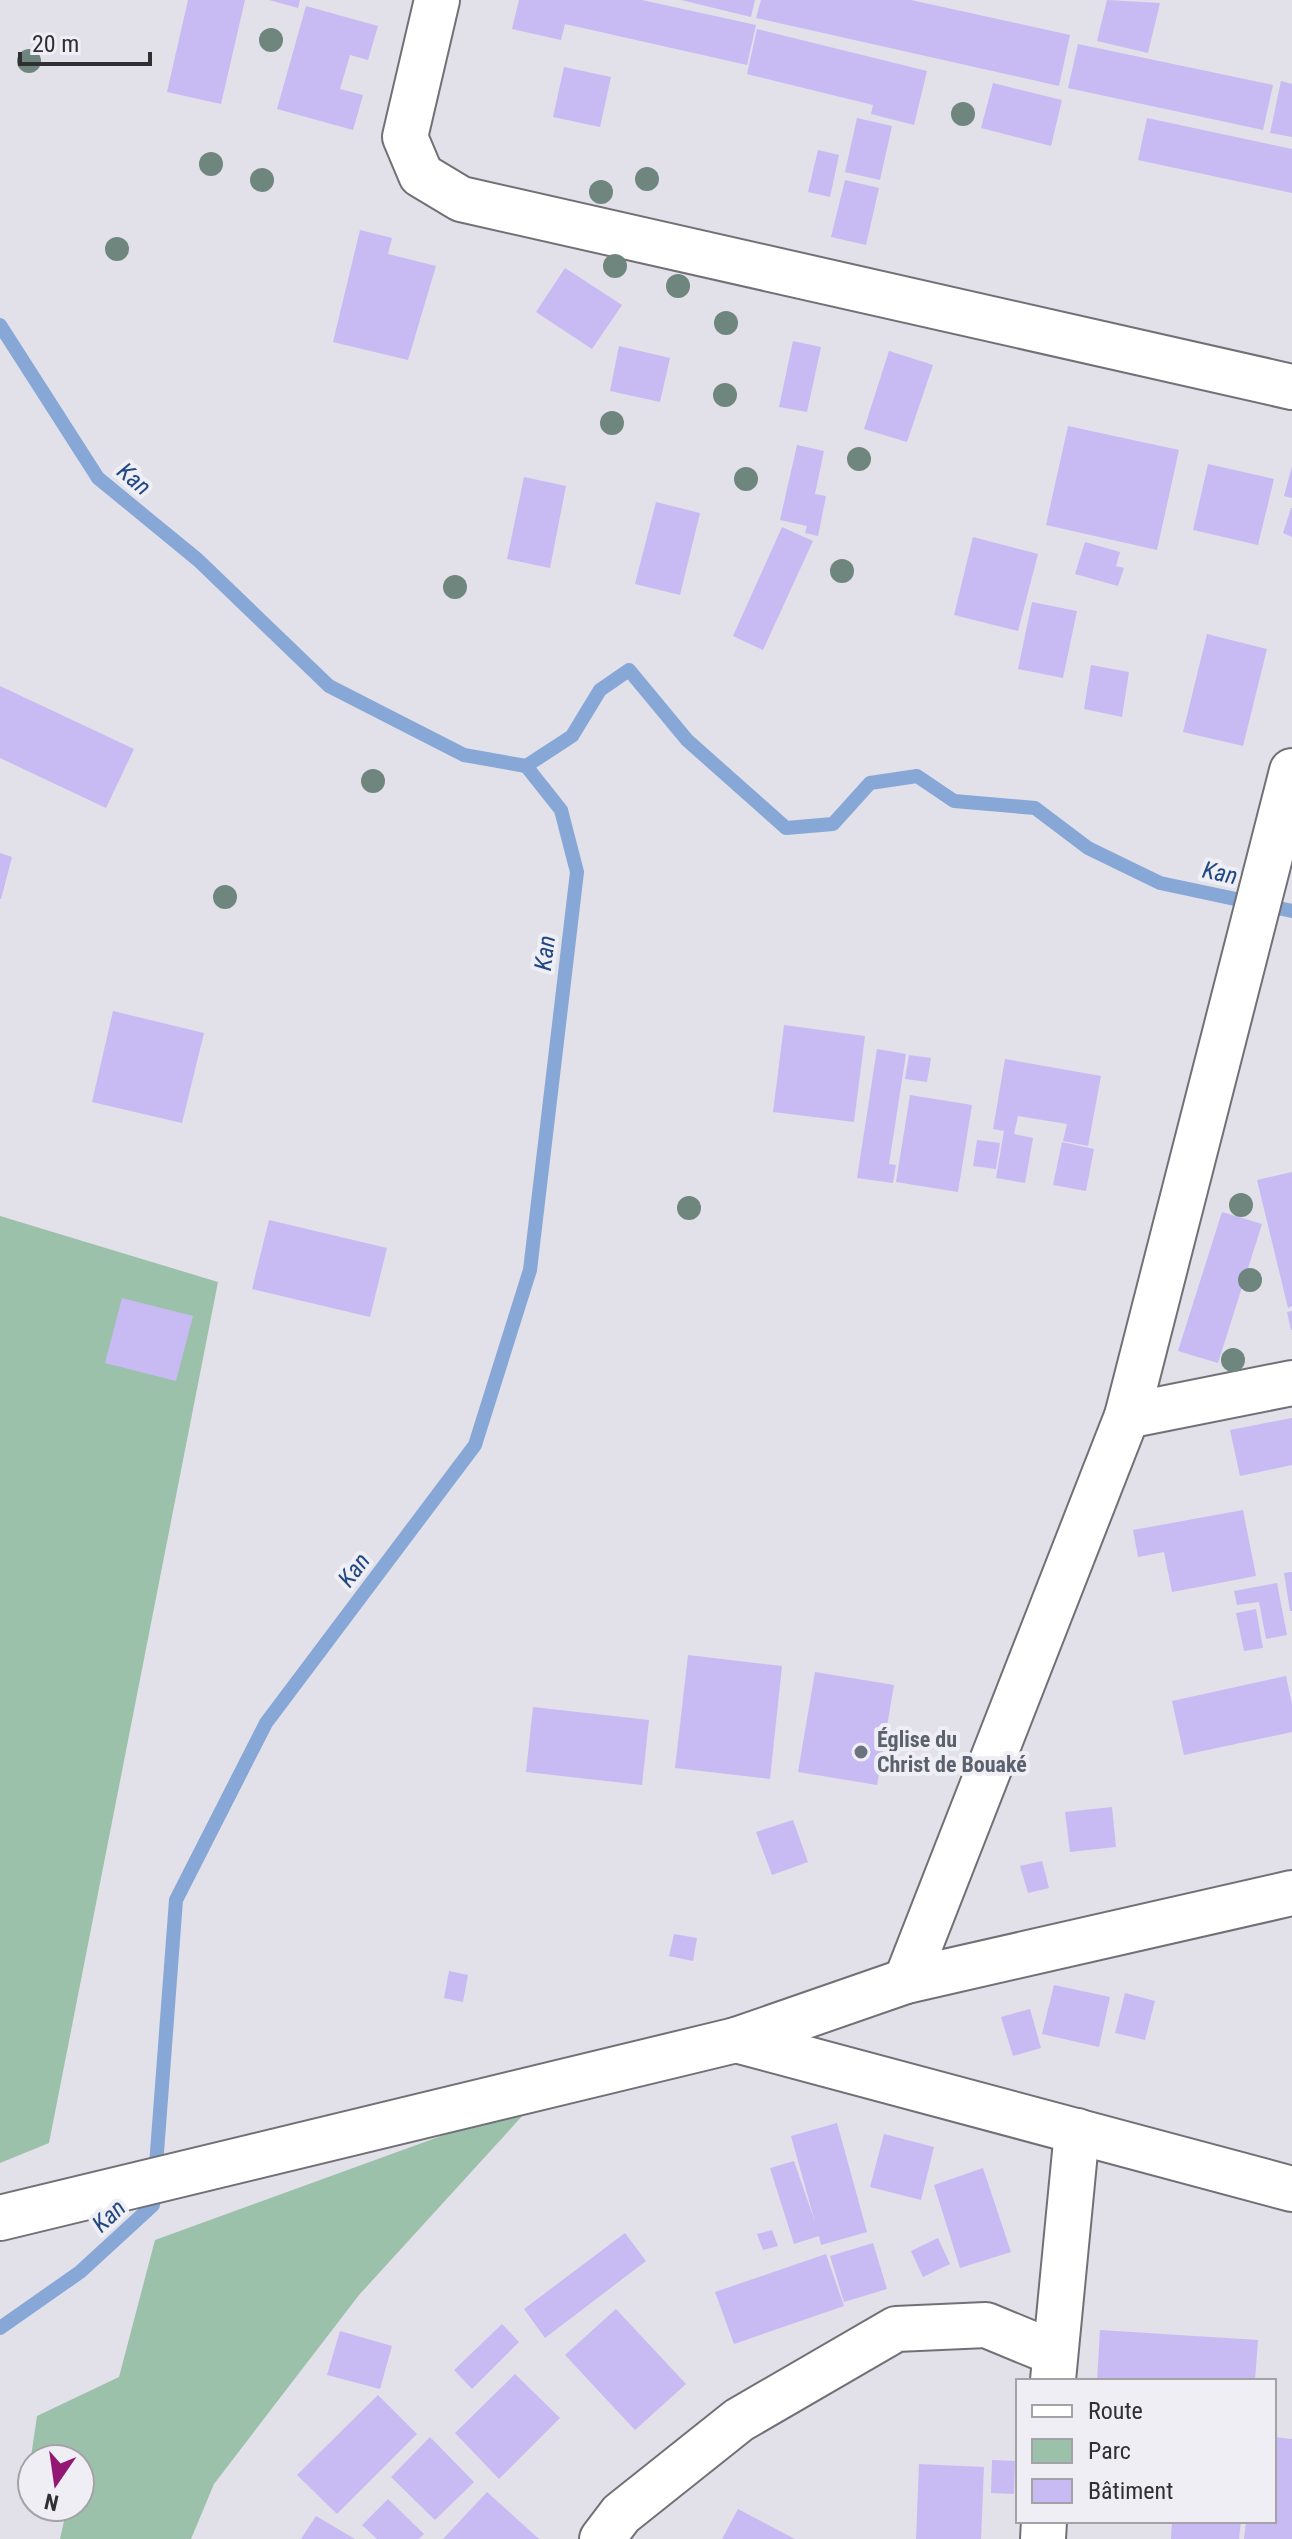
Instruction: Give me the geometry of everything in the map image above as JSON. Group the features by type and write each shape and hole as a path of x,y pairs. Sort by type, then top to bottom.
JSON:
{"street":[{"path":"437,0 405,137 421,175 461,199 1292,387"},
{"path":"906,1981 1127,1416 1292,771"},
{"path":"1127,1416 1292,1383"},
{"path":"0,2218 736,2040 906,1981 1292,1893"},
{"path":"736,2040 1292,2189"},
{"path":"602,2539 621,2514 739,2420 896,2329 986,2325 1054,2367 1077,2131"}],"green space":[{"path":"0,1216 218,1282 49,2143 0,2163"},
{"path":"535,2102 359,2295 214,2484 191,2539 60,2539 64,2523 96,2523 96,2443 33,2443 37,2416 119,2377 155,2240"}],"building":[{"path":"188,0 245,0 221,104 167,92"},
{"path":"269,0 300,0 298,8"},
{"path":"519,0 642,0 756,25 747,65 565,24 561,40 512,29"},
{"path":"681,0 755,0 751,17"},
{"path":"761,0 911,0 1070,35 1059,86 756,18"},
{"path":"1107,0 1160,3 1148,53 1097,41"},
{"path":"306,6 378,26 368,60 350,55 340,89 363,95 353,130 277,109"},
{"path":"757,29 927,71 914,125 871,114 873,105 747,74"},
{"path":"1078,44 1273,85 1263,130 1068,88"},
{"path":"564,67 611,77 600,127 553,117"},
{"path":"1281,81 1292,84 1292,137 1270,133"},
{"path":"993,83 1062,100 1051,146 981,128"},
{"path":"857,118 892,126 880,180 845,172"},
{"path":"1147,118 1292,149 1292,193 1138,160"},
{"path":"818,150 839,155 830,197 808,192"},
{"path":"845,180 879,188 866,245 831,237"},
{"path":"360,230 392,238 388,254 436,266 408,360 333,342"},
{"path":"565,268 622,305 592,349 536,312"},
{"path":"793,341 821,347 807,412 779,407"},
{"path":"619,346 670,358 660,402 610,391"},
{"path":"889,351 933,365 907,442 864,429"},
{"path":"1068,426 1179,450 1157,550 1046,525"},
{"path":"797,445 824,451 815,494 826,496 818,536 805,533 807,526 780,520"},
{"path":"1208,464 1274,479 1258,545 1193,530"},
{"path":"1292,466 1292,498 1284,496"},
{"path":"524,477 566,486 550,568 507,559"},
{"path":"656,502 700,513 680,595 635,584"},
{"path":"1292,508 1292,537 1283,533"},
{"path":"782,527 813,541 763,650 733,636"},
{"path":"973,537 1038,554 1018,631 954,615"},
{"path":"1085,542 1120,552 1116,566 1124,568 1118,586 1075,574"},
{"path":"1032,602 1077,611 1063,678 1018,669"},
{"path":"1207,634 1267,649 1243,746 1183,732"},
{"path":"1091,665 1129,672 1122,717 1084,709"},
{"path":"0,686 134,749 106,808 0,758"},
{"path":"0,853 12,857 1,899 0,899"},
{"path":"113,1011 204,1033 182,1123 92,1102"},
{"path":"784,1025 865,1036 854,1122 773,1112"},
{"path":"877,1049 906,1054 889,1164 896,1165 893,1183 857,1178"},
{"path":"909,1055 931,1058 927,1082 905,1079"},
{"path":"1005,1059 1101,1076 1088,1146 1063,1141 1067,1124 1018,1116 1014,1134 1033,1138 1025,1183 996,1178 1004,1131 993,1129"},
{"path":"910,1095 972,1105 958,1192 896,1182"},
{"path":"977,1140 1000,1143 996,1169 973,1166"},
{"path":"1062,1142 1094,1149 1086,1191 1053,1185"},
{"path":"1292,1172 1292,1306 1288,1308 1257,1180"},
{"path":"1222,1212 1262,1224 1218,1363 1178,1351"},
{"path":"269,1220 387,1248 370,1317 252,1289"},
{"path":"122,1298 193,1316 176,1381 105,1363"},
{"path":"1292,1311 1292,1330 1291,1330 1287,1312"},
{"path":"1292,1418 1292,1465 1240,1476 1230,1430"},
{"path":"1243,1510 1256,1576 1172,1592 1164,1552 1138,1557 1133,1530"},
{"path":"1292,1572 1292,1611 1290,1611 1284,1573"},
{"path":"1277,1583 1287,1635 1266,1639 1259,1602 1237,1605 1234,1591"},
{"path":"1256,1609 1263,1648 1244,1651 1236,1613"},
{"path":"688,1655 782,1666 770,1779 675,1768"},
{"path":"815,1672 894,1685 877,1785 798,1772"},
{"path":"1286,1676 1292,1704 1292,1732 1184,1755 1172,1701"},
{"path":"533,1707 649,1720 642,1785 526,1772"},
{"path":"1112,1807 1116,1847 1070,1852 1065,1812"},
{"path":"793,1820 808,1862 772,1875 756,1832"},
{"path":"1042,1861 1049,1888 1028,1893 1020,1866"},
{"path":"674,1934 697,1938 693,1961 669,1956"},
{"path":"449,1971 468,1975 463,2002 444,1998"},
{"path":"1054,1985 1110,1997 1099,2047 1042,2034"},
{"path":"1125,1993 1155,2001 1145,2040 1115,2033"},
{"path":"1030,2009 1041,2048 1013,2056 1001,2017"},
{"path":"837,2123 867,2232 821,2245 819,2236 794,2244 770,2168 794,2161 815,2222 791,2136"},
{"path":"884,2134 934,2147 921,2200 870,2187"},
{"path":"983,2168 1011,2252 960,2268 934,2185"},
{"path":"772,2230 778,2246 763,2250 757,2234"},
{"path":"625,2233 646,2261 545,2338 524,2309"},
{"path":"938,2238 950,2264 923,2277 911,2251"},
{"path":"873,2243 887,2289 844,2302 830,2256"},
{"path":"826,2254 844,2306 734,2344 715,2292"},
{"path":"616,2309 686,2384 635,2430 565,2355"},
{"path":"502,2324 519,2342 472,2389 454,2370"},
{"path":"1100,2330 1258,2340 1255,2379 1097,2379"},
{"path":"340,2331 392,2346 380,2389 327,2375"},
{"path":"515,2374 560,2418 499,2479 455,2433"},
{"path":"378,2395 417,2434 337,2514 297,2475"},
{"path":"430,2437 474,2482 435,2520 391,2477"},
{"path":"1276,2437 1292,2439 1292,2539 1244,2539 1246,2523 1276,2523"},
{"path":"992,2460 1015,2461 1014,2494 991,2493"},
{"path":"919,2464 984,2467 981,2539 916,2539"},
{"path":"487,2492 539,2539 443,2539"},
{"path":"388,2499 424,2534 419,2539 377,2539 362,2525"},
{"path":"738,2509 795,2539 722,2539"},
{"path":"316,2516 355,2539 301,2539"},
{"path":"1172,2523 1241,2523 1239,2539 1171,2539"}],"waterway":[{"name":"Kan","path":"0,325 98,478 198,560 329,686 464,755 526,766 572,736 600,690 629,670 687,740 786,828 833,824 870,783 917,776 954,801 1035,808 1088,848 1160,883 1292,911"},
{"name":"Kan","path":"0,2328 80,2272 153,2205 176,1900 266,1723 475,1445 530,1270 577,872 561,810 526,766"}],"place":[{"name":"Église du Christ de Bouaké","path":"861,1752"}]}
